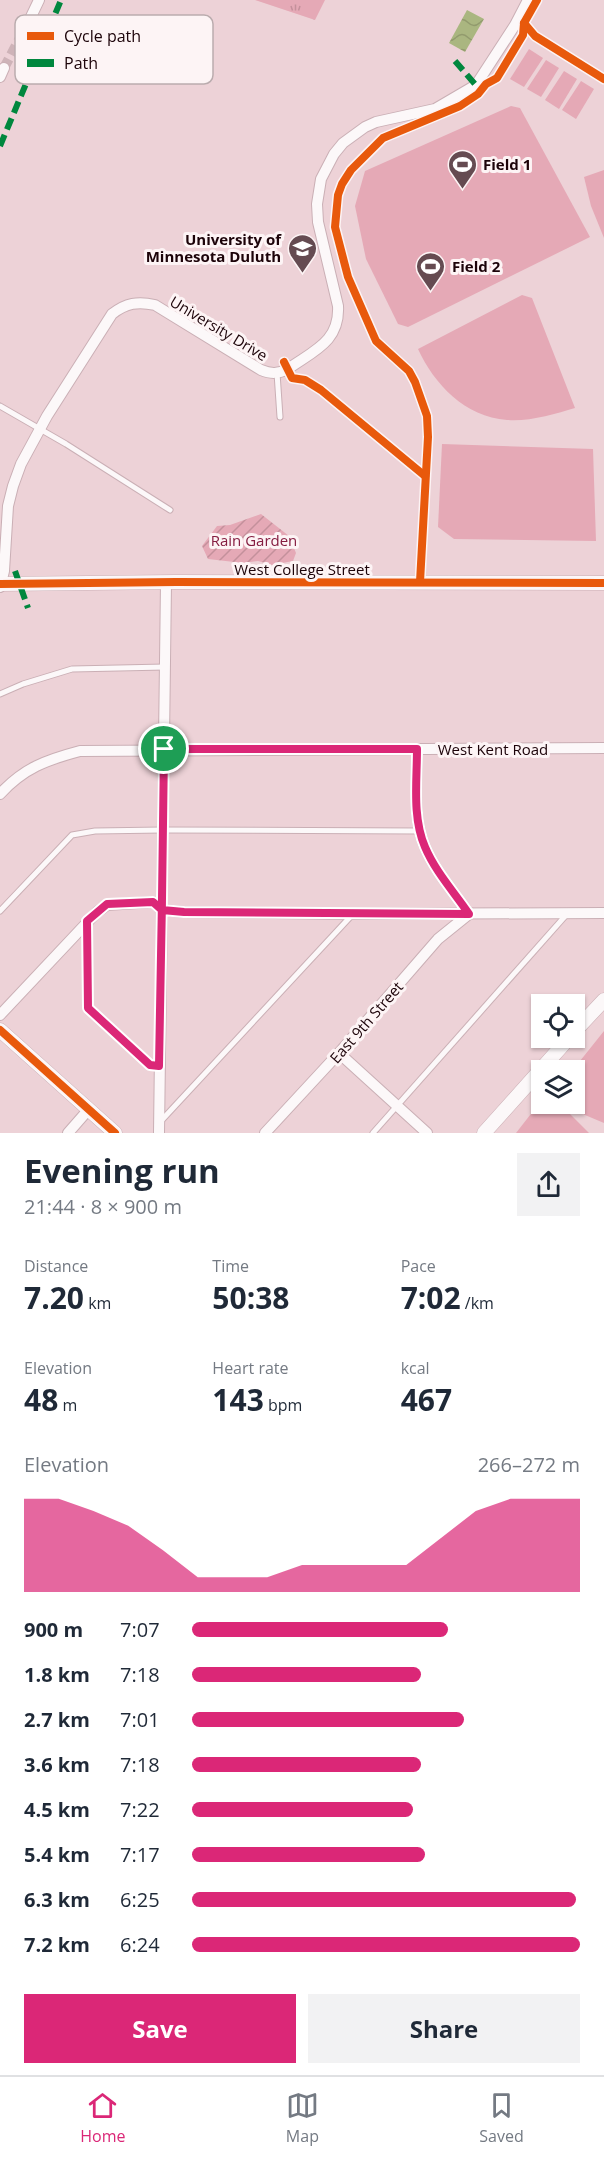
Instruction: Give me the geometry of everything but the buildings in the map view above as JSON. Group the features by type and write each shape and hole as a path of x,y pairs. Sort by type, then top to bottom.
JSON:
{"street":[{"path":"32,15 39,0"},
{"name":"University Drive","path":"1,585 10,496 21,464 40,429 112,314 131,303 155,305 261,370 277,373 288,369 323,345 337,326 338,306 318,222 317,204 321,179 334,154 343,143 365,127 376,122 435,109 476,86 515,25 528,0"},
{"path":"159,1128 166,583"},
{"name":"West College Street","path":"1,585 604,583"},
{"name":"West Kent Road","path":"0,795 27,770 52,758 80,751 604,748"},
{"path":"417,749 419,831 432,862 469,914"},
{"path":"0,1015 87,921 107,904 153,902 162,910 353,914 604,913"},
{"name":"East 9th Street","path":"265,1133 339,1053 438,939 469,914"},
{"path":"585,1020 604,1000"},
{"path":"0,1030 116,1133"},
{"path":"484,1133 560,1048"},
{"path":"339,1053 428,1133"},
{"path":"68,1133 89,1109"}],"lane":[{"path":"277,373 280,417"},
{"path":"0,406 170,510"},
{"path":"0,694 23,684 72,669 165,667"},
{"path":"0,910 72,835 96,831 162,830 419,831"},
{"path":"373,1133 568,912"},
{"path":"159,1128 353,914"},
{"path":"87,921 88,1008 150,1065 159,1066"}],"green space":[{"path":"255,0 325,0 315,20"},
{"path":"529,49 543,58 524,87 510,79"},
{"path":"546,60 559,68 541,97 527,89"},
{"path":"564,71 577,79 559,109 545,100"},
{"path":"581,81 594,89 576,119 562,110"},
{"path":"511,106 520,108 590,237 408,327 398,324 366,259 355,206 365,171"},
{"path":"604,170 604,238 591,206 584,177"},
{"path":"522,295 532,298 575,408 524,420 492,418 465,405 442,386 418,349"},
{"path":"442,444 593,449 596,541 454,539 438,527"},
{"name":"Rain Garden","path":"261,514 289,536 296,553 293,561 272,565 258,561 243,563 208,559 202,546 217,526 230,525"},
{"path":"604,1031 604,1123 583,1114 585,1060 581,1060"},
{"path":"531,1114 570,1114 589,1133 516,1133"}],"water":[{"path":"467,10 484,19 465,52 449,43"}],"tunnel":[{"path":"4,68 15,47"}],"marked path":[{"path":"55,15 61,0"},
{"path":"455,61 481,91"},
{"path":"0,146 26,84"},
{"path":"15,571 28,608"}],"cycle path":[{"path":"420,582 428,437 427,416 409,371 376,341 348,277 335,227 338,195 351,170 383,138 460,106 478,94 486,84 497,78 523,35 524,23 537,0"},
{"path":"524,23 535,36 604,79"},
{"path":"284,362 292,378 305,380 321,390 425,476"},
{"path":"0,584 604,583"},
{"path":"0,1030 115,1133"}],"place":[{"name":"Field 1","path":"462,190"},
{"name":"University of Minnesota Duluth","path":"302,274"},
{"name":"Field 2","path":"431,292"}],"route":[{"path":"164,749 162,830 162,910 159,1066 150,1065 88,1008 87,921 107,904 153,902 162,910 184,912 469,914 432,862 419,831 417,749 164,749"}]}
